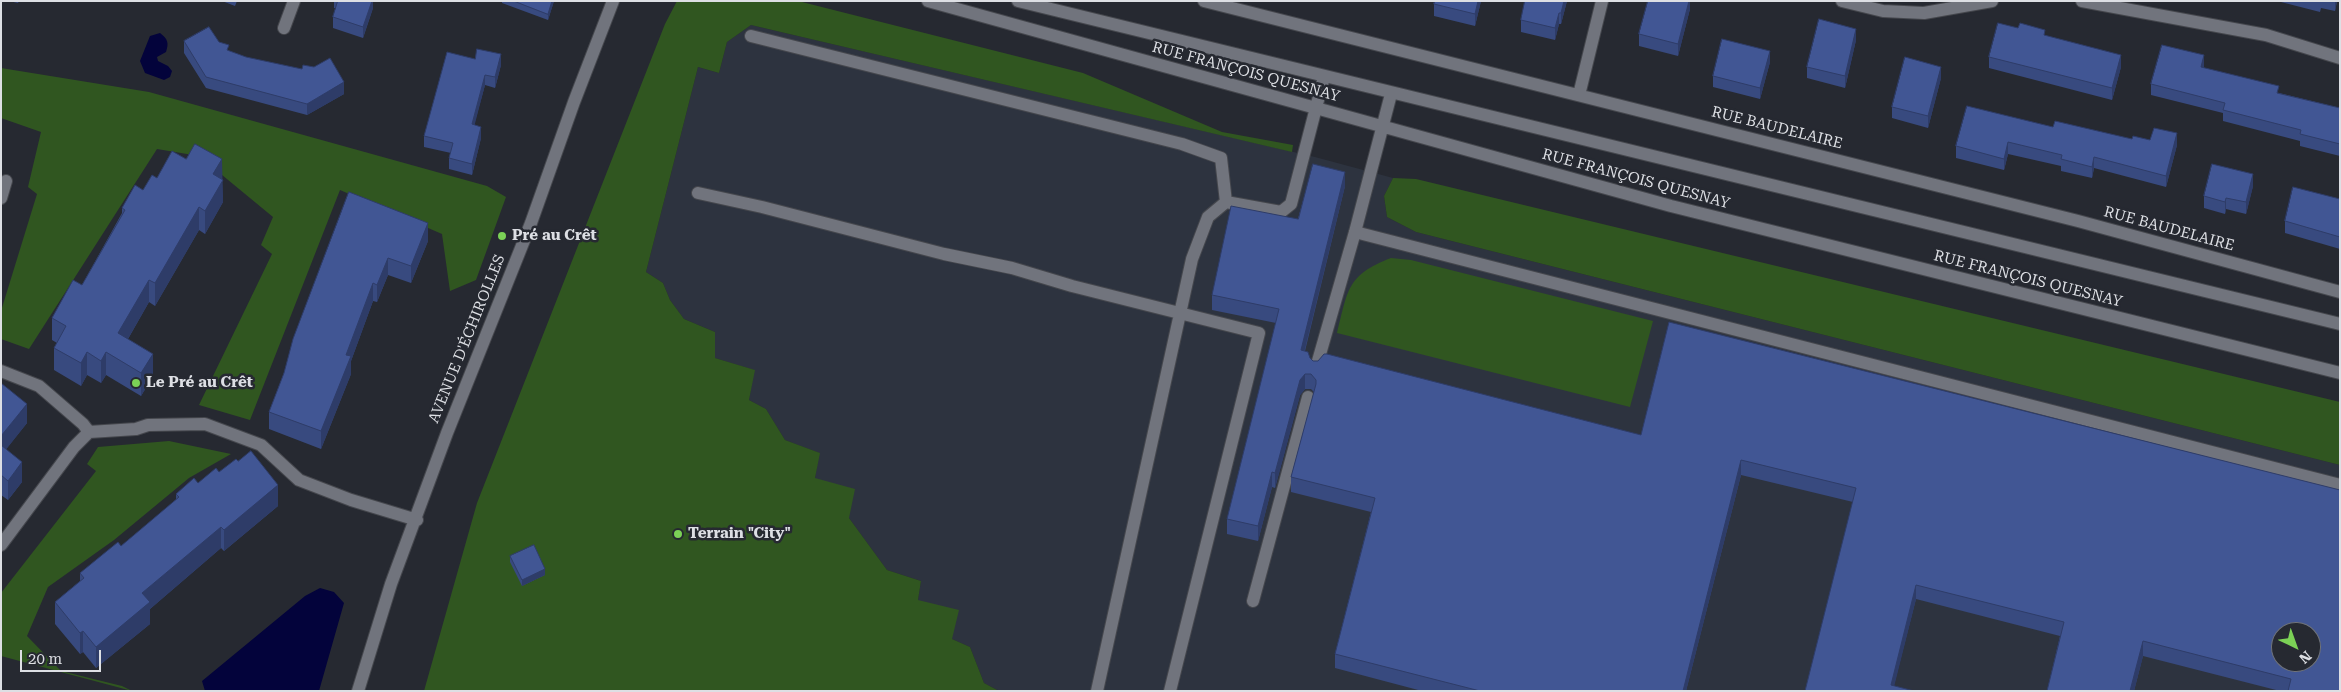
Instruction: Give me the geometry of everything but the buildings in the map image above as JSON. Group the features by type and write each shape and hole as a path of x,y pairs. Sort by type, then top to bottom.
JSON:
{"street":[{"path":"284,28 294,1"},
{"name":"AVENUE D'ÉCHIROLLES","path":"358,691 391,584 417,520 447,433 528,231 574,102 613,1"},
{"name":"RUE FRANÇOIS QUESNAY","path":"928,1 1671,206 2340,373"},
{"name":"RUE FRANÇOIS QUESNAY","path":"1018,1 1391,94 2340,324"},
{"name":"RUE BAUDELAIRE","path":"1204,1 2078,221 2340,292"},
{"path":"1579,95 1602,1"},
{"path":"1842,1 1883,11 1924,13 1992,1"},
{"path":"2082,1 2266,35 2340,58"},
{"path":"751,36 1182,144 1221,158 1226,202"},
{"path":"1226,202 1281,212 1291,204 1324,77"},
{"path":"1316,368 1355,232 1391,94"},
{"path":"1,198 6,181"},
{"path":"698,193 762,207 944,254 1012,268 1072,286 1259,333 1170,691"},
{"path":"1097,691 1192,258 1208,217 1226,202"},
{"path":"1355,232 2340,485"},
{"path":"1,371 39,386 84,424 89,432"},
{"path":"1253,601 1308,397"},
{"path":"1,545 74,447 89,432 136,429 148,425 205,424 261,444 299,480 351,500 417,520"}],"shaded area":[{"path":"751,25 1315,157 1393,178 1384,196 1387,217 1416,232 2340,465 2340,691 999,691 984,683 970,647 952,639 918,600 921,581 887,570 849,518 815,478 819,453 785,440 766,409 749,400 754,370 715,358 715,332 684,319 670,300 663,283 646,272 698,67 719,73 727,42"},
{"path":"160,33 165,37 167,46 166,52 157,57 158,61 168,66 172,71 170,77 164,80 145,73 140,61 150,36"},
{"path":"320,588 334,592 344,603 319,691 205,691 202,681 305,596"}],"green space":[{"path":"677,1 798,1 1083,73 1222,132 1293,145 1292,152 751,25 727,42 719,73 698,67 646,272 663,283 670,300 684,319 715,332 715,358 755,370 749,400 766,409 785,440 820,453 815,478 855,489 849,518 887,570 921,581 918,600 959,610 952,639 970,647 984,683 999,691 424,691 477,503 665,24"},
{"path":"1,68 149,92 487,186 506,197 476,280 450,291 442,234 340,190 250,420 199,405 272,254 261,245 273,217 199,156 157,149 29,349 1,339 1,311 37,194 28,187 41,132 1,118"},
{"path":"1393,178 1416,179 2340,402 2340,465 1416,232 1387,217 1384,196"},
{"path":"1391,258 1411,260 1653,321 1630,407 1337,333 1351,286 1365,271"},
{"path":"169,441 231,454 189,478 114,540 48,587 27,636 61,671 122,686 132,691 1,656 1,593 96,471 87,464 98,447"}],"place":[{"name":"Pré au Crêt","path":"502,236"},
{"name":"Le Pré au Crêt","path":"136,383"},
{"name":"Terrain \"City\"","path":"678,534"}]}
